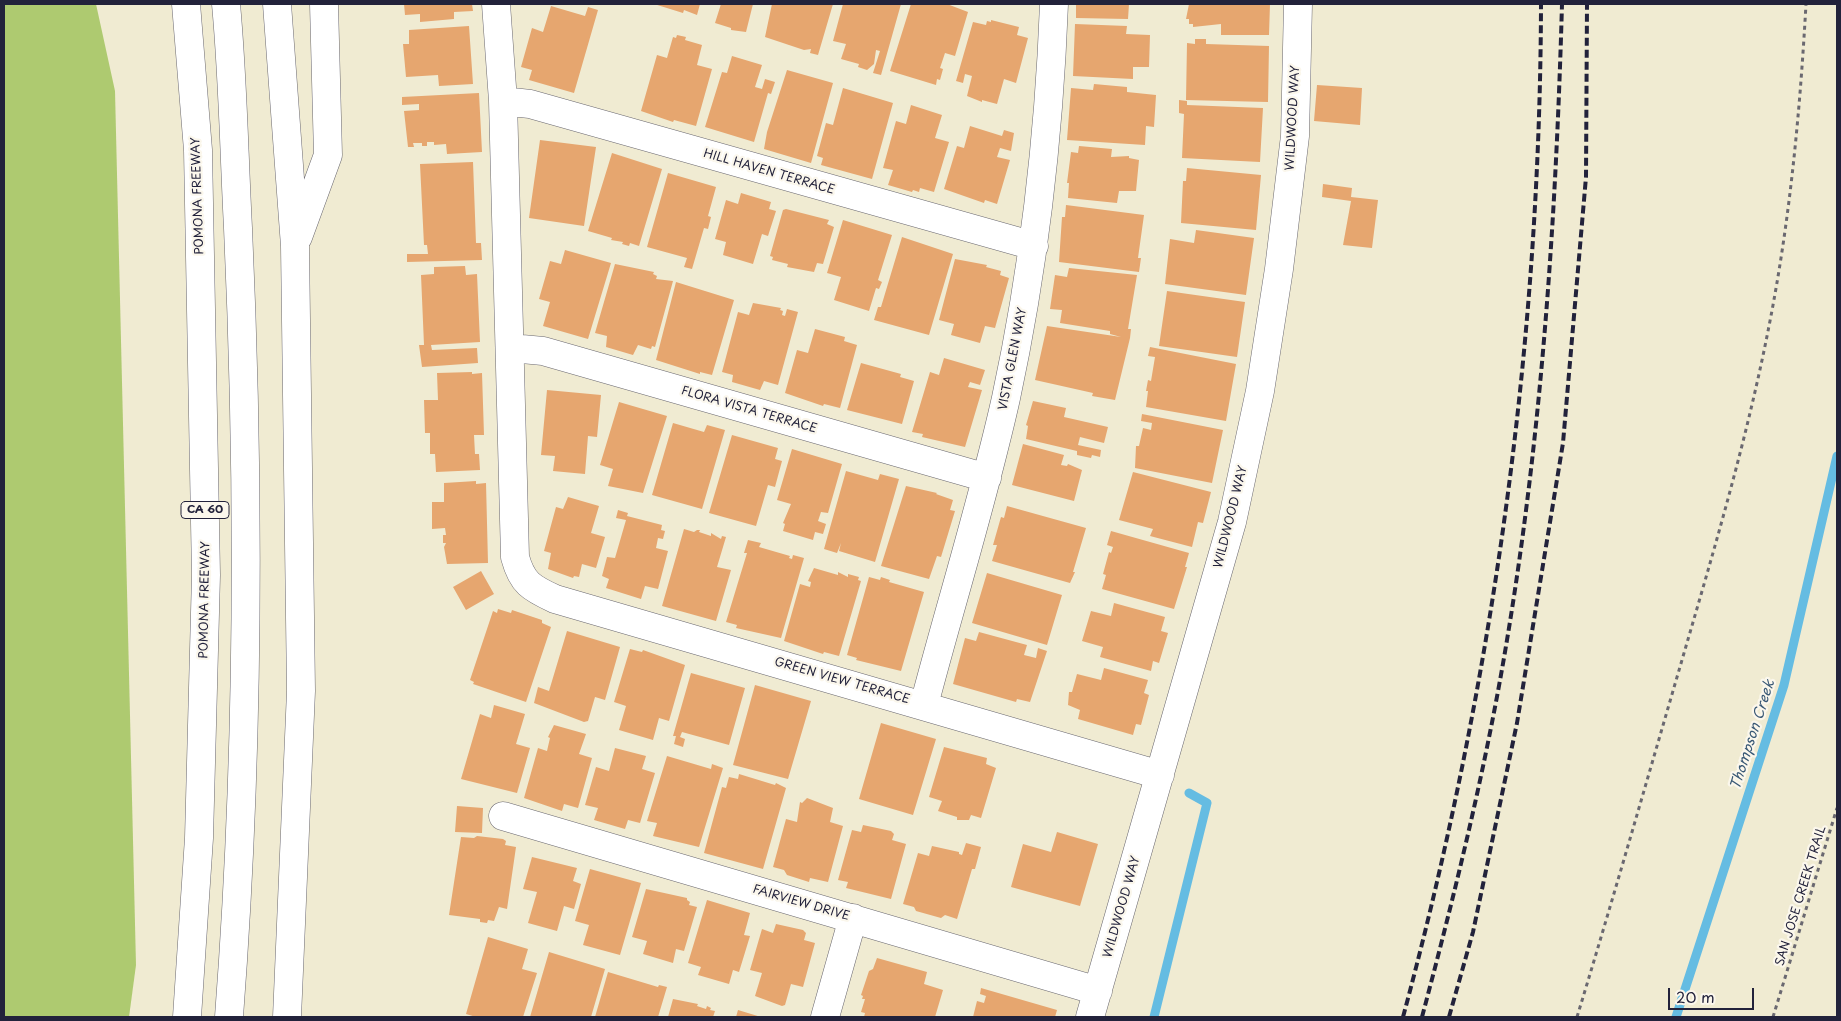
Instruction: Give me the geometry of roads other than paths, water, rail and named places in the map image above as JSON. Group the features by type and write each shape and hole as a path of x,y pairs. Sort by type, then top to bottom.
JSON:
{"main road":[{"name":"POMONA FREEWAY","path":"186,4 198,150 206,574 199,838 187,1017"},
{"path":"226,4 242,322 247,589 238,896 229,1017"},
{"path":"277,4 294,246 300,691 287,1017"},
{"path":"294,246 328,155 324,4"},
{"path":"496,4 503,101 506,260 511,348"},
{"name":"VISTA GLEN WAY","path":"924,705 987,478 1006,397 1034,246 1049,99 1054,4"},
{"name":"WILDWOOD WAY","path":"1090,1017 1232,522 1260,392 1279,269 1295,136 1298,4"},
{"name":"HILL HAVEN TERRACE","path":"503,101 530,104 1034,246"},
{"name":"GREEN VIEW TERRACE","path":"511,348 515,557 519,572 527,584 555,599 1160,775"},
{"name":"FLORA VISTA TERRACE","path":"511,348 543,351 987,478"},
{"name":"FAIRVIEW DRIVE","path":"503,816 1098,991"},
{"path":"825,1017 853,918"}],"waterway":[{"name":"Thompson Creek","path":"1676,1017 1784,685 1837,456"},
{"path":"1154,1017 1207,803 1189,793"}],"railway":[{"path":"1403,1017 1434,893 1462,768 1486,642 1505,515 1520,388 1532,260 1541,4"},
{"path":"1422,1017 1458,877 1490,735 1507,640 1530,482 1551,243 1562,4"},
{"path":"1449,1017 1473,932 1517,723 1563,443 1586,177 1587,4"}]}
